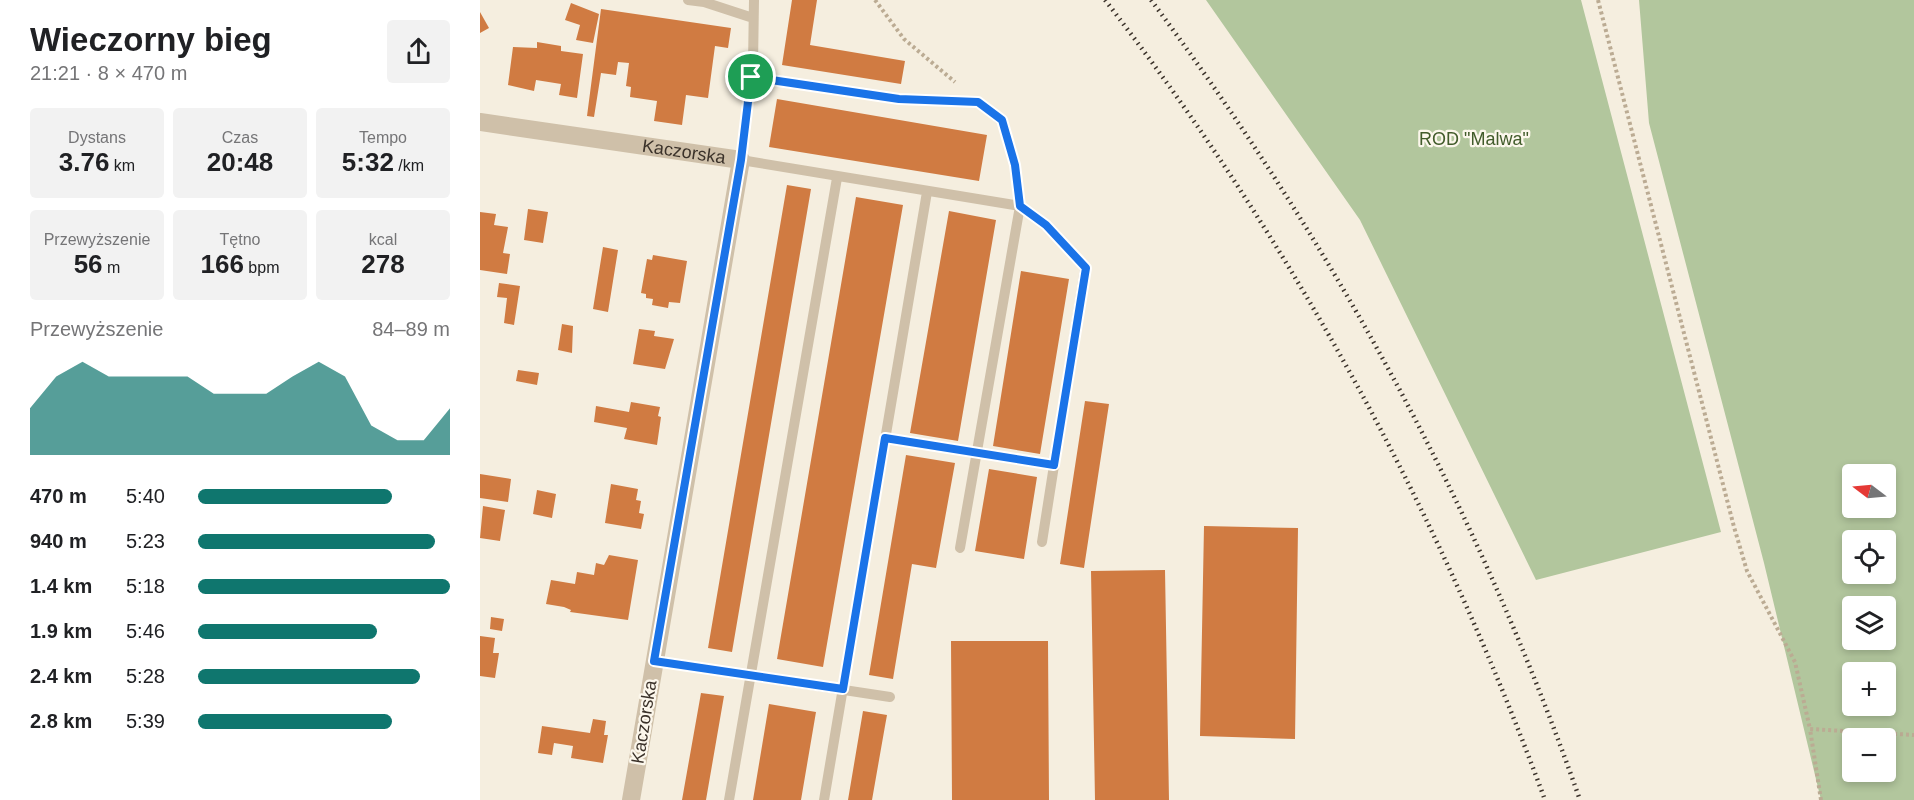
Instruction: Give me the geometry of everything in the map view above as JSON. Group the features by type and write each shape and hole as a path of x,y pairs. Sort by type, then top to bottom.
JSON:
{"street":[{"name":"Kaczorska","path":"480,122 741,160 631,800"}],"lane":[{"path":"688,0 704,2 753,18"},
{"path":"754,0 751,77 741,160 1020,206 1046,225 1086,268 1042,542"},
{"path":"751,77 899,99 978,102 1002,120 1015,165 1020,206 960,548"},
{"path":"729,800 837,177"},
{"path":"824,800 927,192"},
{"path":"885,438 1054,465"},
{"path":"654,661 890,697"}],"path":[{"path":"875,0 904,39 978,102"},
{"path":"1598,0 1747,571 1795,662 1810,729 1821,800"},
{"path":"1810,729 1914,735"}],"green space":[{"name":"ROD \"Malwa\"","path":"1206,0 1581,0 1721,532 1536,580 1360,220"},
{"path":"1639,0 1914,0 1914,800 1821,800 1764,563 1649,123"}],"building":[{"path":"792,0 817,0 810,45 905,61 901,84 782,65"},
{"path":"571,3 599,14 593,43 576,40 580,25 565,20"},
{"path":"601,9 731,28 728,48 715,46 708,98 686,95 682,125 654,121 657,101 630,97 631,87 626,86 629,63 618,62 616,75 601,73 594,117 587,116"},
{"path":"480,12 489,28 480,33"},
{"path":"537,42 561,46 561,51 583,54 577,98 559,95 561,84 536,80 534,91 508,85 513,47 537,48"},
{"path":"777,99 987,135 979,181 769,147"},
{"path":"787,185 811,189 732,652 708,648"},
{"path":"856,197 903,205 823,667 777,659"},
{"path":"528,209 548,212 543,243 524,240"},
{"path":"949,211 996,220 958,441 910,433"},
{"path":"480,212 496,214 494,225 508,227 503,253 510,254 507,274 480,270"},
{"path":"603,247 618,250 608,312 593,309"},
{"path":"653,255 687,261 680,303 669,302 668,308 652,305 653,299 646,298 646,294 641,293 647,259 652,260"},
{"path":"1021,271 1069,279 1040,454 993,446"},
{"path":"499,283 520,286 514,325 504,323 507,298 497,297"},
{"path":"562,324 573,326 572,353 558,350"},
{"path":"639,329 655,331 654,336 674,339 665,369 633,364"},
{"path":"518,370 539,373 537,385 516,381"},
{"path":"1085,401 1109,404 1084,568 1060,564"},
{"path":"631,402 660,407 657,445 624,439 627,428 594,422 596,406 629,412"},
{"path":"906,455 955,463 936,568 912,564 893,679 869,675"},
{"path":"989,469 1037,477 1024,559 975,551"},
{"path":"480,474 511,479 508,502 480,498"},
{"path":"611,484 638,489 636,500 641,501 639,513 644,514 641,529 605,523"},
{"path":"537,490 556,494 552,518 533,514"},
{"path":"483,506 505,510 500,541 480,538"},
{"path":"1204,526 1298,528 1295,739 1200,736"},
{"path":"609,555 638,560 628,620 570,612 571,610 564,607 546,604 551,580 575,584 577,572 594,575 596,563 604,565"},
{"path":"1165,570 1169,800 1095,800 1091,571"},
{"path":"491,617 504,619 502,631 490,629"},
{"path":"480,636 495,638 493,653 499,653 495,678 480,676"},
{"path":"951,641 1048,641 1049,800 952,800"},
{"path":"701,693 724,696 706,800 682,800"},
{"path":"769,704 816,712 801,800 753,800"},
{"path":"863,711 887,715 872,800 848,800"},
{"path":"593,719 606,721 604,735 608,735 603,763 571,758 573,746 554,743 552,755 538,753 542,726 590,733"}],"railway":[{"path":"1105,0 1173,92 1238,186 1299,284 1356,383 1409,485 1458,588 1504,693 1545,800"},
{"path":"1151,0 1218,93 1281,188 1341,285 1396,384 1448,484 1496,587 1540,692 1580,800"}],"route":[{"path":"751,77 899,99 978,102 1002,120 1015,165 1020,206 1046,225 1086,268 1054,465 885,438 843,689 654,661 741,160 751,77"}]}
